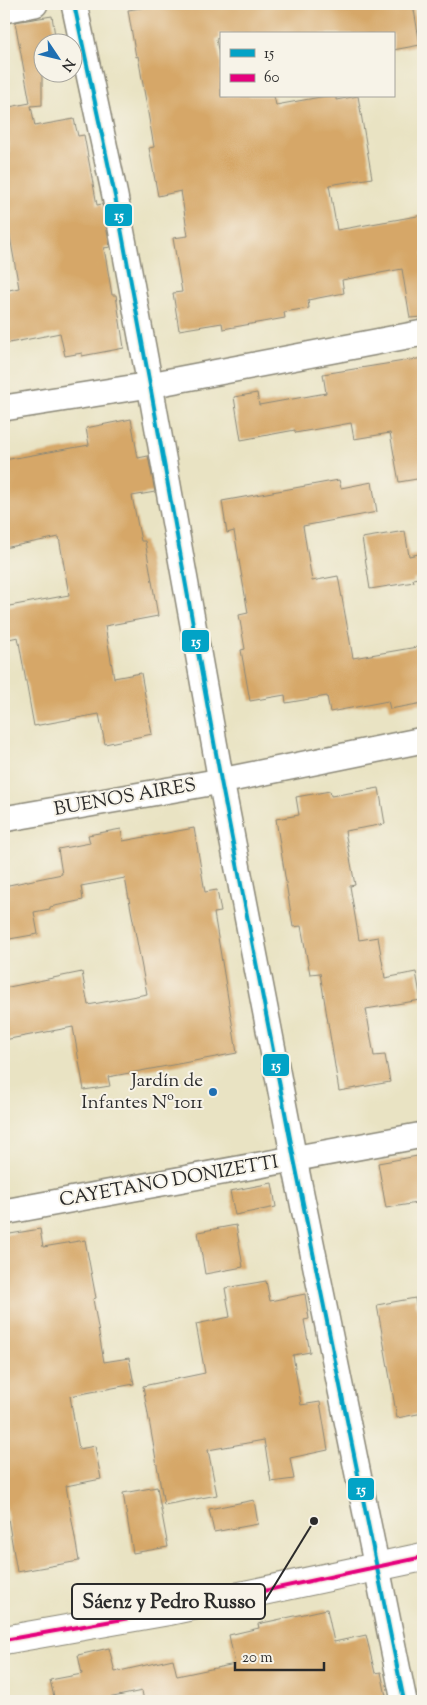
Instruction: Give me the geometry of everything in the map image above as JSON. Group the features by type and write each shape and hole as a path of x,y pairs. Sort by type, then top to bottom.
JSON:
{"street":[{"path":"4,10 35,4"},
{"path":"74,4 115,196 221,781 294,1159 404,1701"},
{"path":"4,408 150,384 423,333"},
{"name":"BUENOS AIRES","path":"4,819 221,781 423,740"},
{"name":"CAYETANO DONIZETTI","path":"4,1212 423,1135"},
{"path":"4,1640 169,1611 423,1557"}],"building":[{"path":"166,4 413,4 420,45 394,50 394,32 220,32 220,38 216,39 220,59 220,98 274,98 276,105 315,98 336,98 336,100 358,98 372,178 329,185 337,230 423,215 423,317 410,318 402,269 342,280 344,293 308,300 309,308 284,312 285,318 223,329 222,323 179,330 173,293 182,292 173,238 188,236 181,191 158,196 149,148 154,147 128,10"},
{"path":"52,16 54,32 32,32 32,82 42,82 42,105 31,106 35,126 74,119 78,136 84,135 97,205 102,204 110,247 104,248 112,295 116,295 124,348 82,356 82,353 65,356 60,333 4,344 4,291 19,288 4,202 4,157 10,155 4,121 4,108 30,103 15,22"},
{"path":"423,358 423,478 399,482 390,433 354,439 351,423 295,433 295,430 241,440 234,397 257,393 259,405 326,393 323,374"},
{"path":"131,419 138,458 148,456 155,492 132,496 141,541 145,541 158,616 105,626 114,678 141,673 152,734 105,744 99,714 34,726 18,637 4,640 4,607 69,595 59,537 4,548 4,460 89,445 86,428"},
{"path":"339,480 341,488 372,482 377,512 303,526 312,581 338,576 353,658 423,646 423,703 390,709 388,701 330,712 327,696 286,703 285,695 250,701 241,650 245,649 239,615 248,613 234,531 227,533 222,501"},
{"path":"405,531 409,556 423,553 423,577 413,579 414,582 370,589 362,538"},
{"path":"379,788 385,824 345,831 355,885 350,886 359,940 378,937 385,978 416,972 421,1000 366,1009 374,1056 385,1055 390,1082 339,1091 320,973 310,974 301,926 293,927 276,819 299,815 296,797 330,791 331,796"},
{"path":"194,828 205,892 217,890 221,912 214,913 237,1053 108,1077 110,1086 84,1090 73,1027 4,1040 4,988 82,972 88,1005 147,994 125,878 81,886 83,900 34,912 38,934 4,940 4,886 62,874 58,849 90,843 88,835 121,829 123,841"},
{"path":"423,1155 423,1202 386,1208 378,1163"},
{"path":"272,1183 276,1207 235,1215 230,1191"},
{"path":"236,1225 243,1267 205,1274 198,1232"},
{"path":"40,1229 43,1247 85,1240 96,1298 93,1299 104,1362 129,1358 134,1384 70,1396 79,1449 95,1446 101,1479 66,1486 79,1561 17,1572 4,1495 4,1235"},
{"path":"266,1281 270,1301 305,1294 309,1319 304,1320 310,1352 293,1355 301,1405 320,1402 328,1450 290,1458 294,1479 271,1482 264,1440 208,1450 217,1495 164,1505 143,1386 205,1373 196,1324 230,1317 225,1288"},
{"path":"415,1298 423,1343 423,1413 397,1418 377,1305"},
{"path":"157,1487 168,1547 133,1553 123,1493"},
{"path":"254,1500 258,1524 214,1532 209,1509"},
{"path":"327,1609 334,1642 366,1635 375,1673 381,1672 386,1696 364,1701 144,1701 142,1691 94,1701 55,1701 50,1680 82,1674 78,1655 109,1648 115,1672 173,1659 177,1676 235,1664 229,1635 259,1628 258,1624"}],"transit line":[{"name":"15","path":"74,4 115,196 221,781 294,1159 404,1701"},
{"name":"60","path":"4,1640 169,1611 423,1557"}],"place":[{"name":"Jardín de Infantes Nº1011","path":"213,1092"},
{"name":"Sáenz y Pedro Russo","path":"314,1521"}]}
